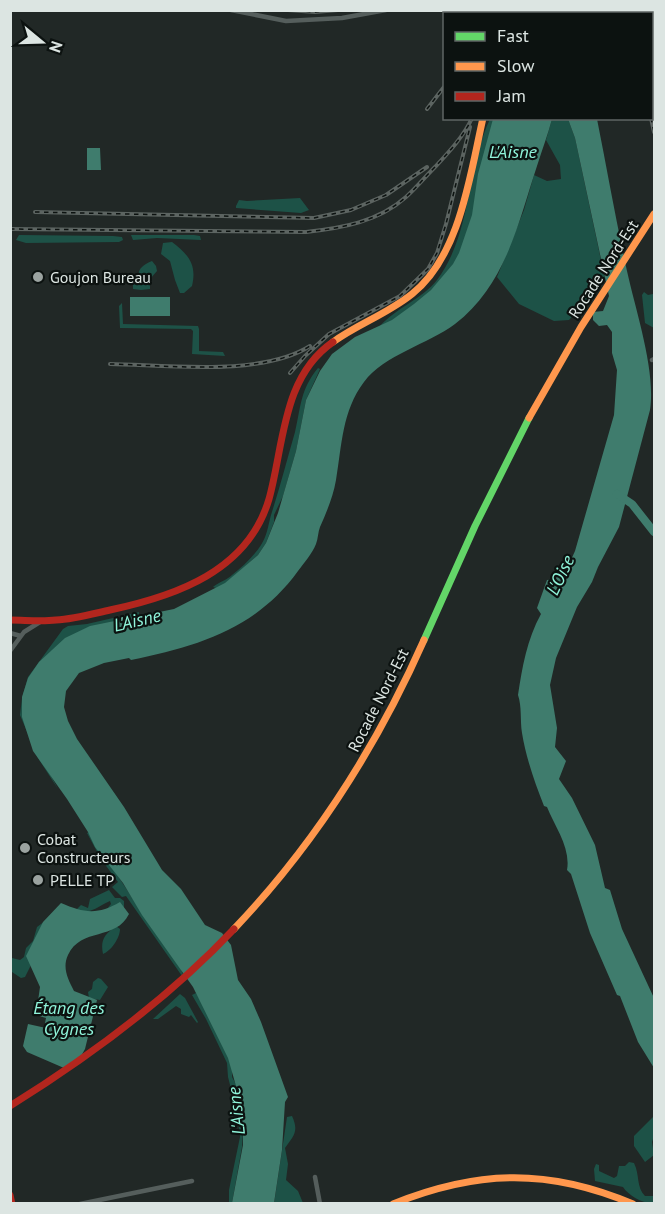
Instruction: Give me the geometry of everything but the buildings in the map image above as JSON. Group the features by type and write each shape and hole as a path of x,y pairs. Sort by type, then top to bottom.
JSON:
{"main road":[{"path":"14,620 60,620 136,605 178,592 220,570 246,545 265,508 292,398 300,380 312,362 334,339 381,315 404,300 425,283 435,270 444,256 455,226 482,120"},
{"name":"Rocade Nord-Est","path":"10,1106 123,1032 192,972 264,898 319,828 390,713 476,523 537,404 596,303 654,214"},
{"path":"393,1203 462,1181 518,1177 581,1186 633,1203"},
{"path":"10,1195 12,1203"}],"street":[{"path":"231,10 286,21 342,18 386,10"},
{"path":"14,620 22,634"},
{"path":"10,651 22,634 45,620"},
{"path":"10,633 22,634"},
{"path":"315,1177 320,1203"},
{"path":"80,1203 192,1181"}],"shaded area":[{"path":"490,120 495,120 472,221 461,254 443,278 414,308 384,326 380,326 431,287 448,262 463,222 482,139"},
{"path":"552,120 568,120 575,138 605,279 569,320 554,321 519,304 497,277 524,210 534,175 547,181 561,179 560,165 546,140"},
{"path":"300,198 309,210 301,213 236,208 239,200"},
{"path":"19,235 113,236 122,237 123,240 119,242 26,243 16,240"},
{"path":"131,235 194,235 200,236 201,240 157,238 133,240"},
{"path":"172,242 183,251 192,266 192,286 184,293 180,293 170,261 161,254 163,243"},
{"path":"152,261 157,271 150,279 150,289 133,289 133,285 139,282 138,274 141,268"},
{"path":"644,292 648,295 653,294 654,328 645,323 642,295"},
{"path":"122,303 123,324 198,326 199,351 223,352 225,356 192,354 193,331 191,329 120,328 119,306"},
{"path":"318,368 320,369 306,400 296,451 283,496 274,515 274,522 266,543 258,555 219,589 213,587 244,565 263,542 295,432 302,399"},
{"path":"139,612 139,618 81,632 44,763 58,789 38,758 20,715 28,677 63,629 68,626"},
{"path":"89,832 152,928 179,964 182,976 126,896 122,897 112,887 118,882 101,859 87,833"},
{"path":"109,890 115,898 124,901 124,909 110,911 107,909 111,904 110,901 91,911 78,912 77,909 81,905 88,908 90,899"},
{"path":"45,921 33,961 25,977 21,978 12,972 12,958 20,960 24,957 26,948 33,941 37,927"},
{"path":"116,926 120,929 117,940 103,954 104,938"},
{"path":"98,978 108,987 100,1000 89,998 88,992"},
{"path":"196,993 214,1024 232,1065 232,1077 240,1092 242,1147 232,1203 229,1203 229,1190 240,1137 237,1112 228,1077 227,1063 192,995"},
{"path":"180,994 185,998 197,1023 191,1015 189,1017 181,1014 181,1009 176,1006 158,1019 153,1019"},
{"path":"292,1116 295,1130 285,1148 288,1164 286,1180 298,1191 303,1203 274,1204 287,1117"},
{"path":"654,1116 652,1142 654,1155 645,1162 634,1146 634,1136"},
{"path":"629,1162 634,1163 642,1192 645,1196 654,1196 654,1203 637,1199 623,1187 595,1181 596,1164 599,1165 599,1171 614,1178 617,1176 619,1166 625,1166"}],"water":[{"name":"L'Aisne","path":"493,120 552,120 516,231 508,252 487,291 455,324 383,364 364,382 357,393 347,417 336,480 316,544 282,591 264,607 224,632 156,655 104,663 79,673 66,691 64,707 77,739 124,807 162,870 181,889 205,925 222,933 231,945 238,980 251,999 261,1022 288,1097 285,1102 282,1150 274,1203 232,1203 243,1145 243,1126 238,1093 228,1058 193,987 142,915 123,883 95,847 67,799 33,751 22,717 22,697 28,678 39,662 65,638 90,626 174,609 225,583 258,555 266,543 278,513 296,451 306,400 320,371 332,354 355,337 392,320 414,304 431,290 453,264 472,215 478,174"},
{"path":"568,120 597,120 623,252 648,360 651,395 650,410 619,527 577,607 556,658 550,685 557,728 555,747 566,761 559,779 572,798 595,845 605,888 610,890 622,929 654,998 654,1068 638,1042 620,996 617,995 590,933 571,874 567,870 565,846 547,807 544,806 528,761 518,695 523,664 541,614 537,608 547,580 562,574 575,551 614,415 617,370 612,353 612,332 607,325 599,326 593,320 593,312 603,311 609,296 575,138"},
{"path":"87,148 100,148 101,170 87,170"},
{"path":"130,297 170,297 170,316 130,316"},
{"name":"Étang des Cygnes","path":"120,902 129,914 123,922 116,928 81,941 74,946 66,960 66,973 74,991 97,1000 85,1049 80,1058 64,1068 27,1052 23,1046 28,1024 46,1028 47,1025 46,1018 36,1015 40,987 26,956 43,922 61,903 84,911 98,911"}],"waterway":[{"path":"617,494 632,504 654,532"}],"railway":[{"path":"288,10 315,12 338,10"},
{"path":"427,109 443,88"},
{"path":"10,229 306,232 346,226 372,218 395,206 406,197 450,150 471,120"},
{"path":"651,120 654,132"},
{"path":"290,373 329,334 400,296 428,269 437,253 446,224 470,127"},
{"path":"35,212 314,218 351,210 386,195 427,167"},
{"path":"110,364 185,367 240,366 290,356 310,346"}],"traffic: fast":[{"path":"424,640 475,526 529,418"}],"traffic: slow":[{"path":"333,342 412,294 428,278 442,258 461,213 483,120"},
{"path":"529,418 581,327 654,214"},
{"path":"234,929 291,863 342,792 386,718 424,640"},
{"path":"393,1204 454,1185 513,1178 542,1179 571,1184 602,1192 633,1204"}],"traffic: jam":[{"path":"10,620 63,619 135,604 184,588 227,562 245,545 259,524 269,499 282,435 294,393 316,357 333,342"},
{"path":"10,1106 70,1067 128,1025 183,979 234,929"},
{"path":"10,1195 12,1204"}],"place":[{"name":"Goujon Bureau","path":"38,277"},
{"name":"Cobat Constructeurs","path":"25,848"},
{"name":"PELLE TP","path":"38,880"}],"water label":[{"name":"L'Oise","path":"560,575"}]}
